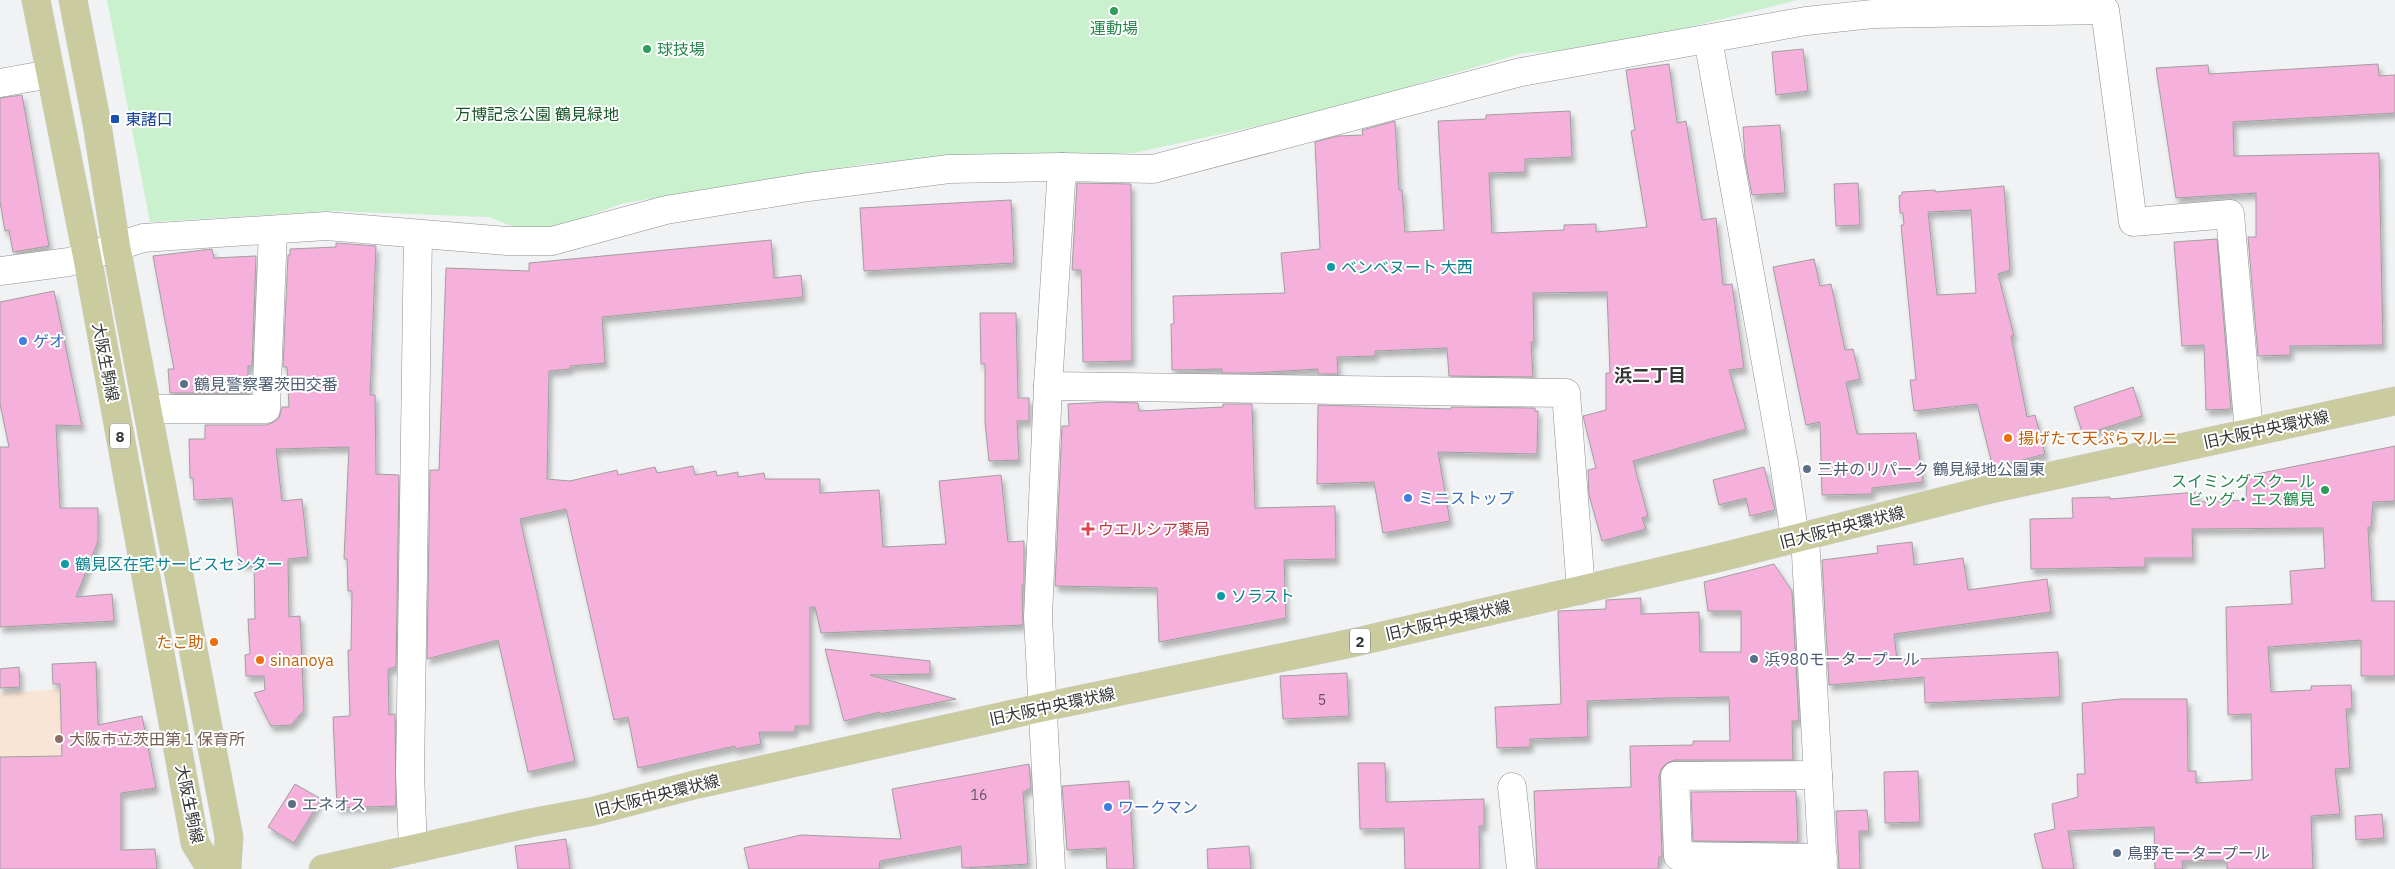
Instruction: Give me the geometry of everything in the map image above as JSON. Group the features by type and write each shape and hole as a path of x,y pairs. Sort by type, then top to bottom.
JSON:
{"main road":[{"name":"大阪生駒線","path":"36,0 86,256 195,843 211,869"},
{"name":"大阪生駒線","path":"73,0 97,124 116,246 149,409 229,837 227,869"},
{"name":"旧大阪中央環状線","path":"323,869 594,811 704,783 1044,707 1352,643 1581,590 1991,489 2395,401"}],"street":[{"path":"0,271 69,262 143,238 326,226 507,241 552,241 666,210 808,187 949,169 1062,167 1153,169 1521,72 1806,21 1873,14 2105,10 2133,222 2230,214 2249,432"},
{"path":"1708,39 1785,469 1800,537 1818,775 1823,864 1678,856 1675,776 1818,775"},
{"path":"0,83 50,74"},
{"path":"1051,869 1038,617 1048,386 1062,167"},
{"path":"149,409 266,409 273,230"},
{"path":"413,849 410,774 418,234"},
{"path":"1048,386 1566,393 1581,590"},
{"path":"1512,787 1521,869"}],"shaded area":[{"path":"95,687 100,797 0,801 0,693"}],"green space":[{"name":"万博記念公園 鶴見緑地","path":"107,0 1798,0 1603,49 1523,53 1330,110 1134,153 870,163 624,203 557,227 519,229 489,217 334,211 150,222"}],"building":[{"path":"1803,49 1808,91 1776,95 1772,52"},
{"path":"1669,64 1677,123 1686,121 1702,220 1716,218 1723,285 1732,284 1744,368 1729,370 1746,429 1633,461 1648,516 1642,518 1646,529 1602,541 1589,495 1588,470 1596,468 1583,416 1606,410 1606,373 1610,373 1607,292 1533,293 1534,342 1531,342 1533,377 1449,376 1447,348 1375,351 1375,356 1337,357 1338,374 1318,374 1318,369 1251,373 1222,373 1222,369 1172,370 1171,324 1174,324 1173,296 1285,293 1281,253 1320,249 1315,142 1338,136 1363,135 1362,130 1395,121 1399,190 1402,190 1405,232 1444,230 1438,121 1486,119 1486,115 1570,111 1572,157 1525,159 1525,172 1489,173 1492,233 1564,230 1564,225 1596,224 1596,232 1647,227 1631,131 1635,130 1626,70"},
{"path":"2378,64 2379,76 2395,75 2395,113 2233,122 2234,156 2379,153 2383,345 2290,346 2290,355 2258,356 2248,237 2256,237 2256,193 2176,198 2156,68 2208,65 2209,74"},
{"path":"22,95 49,246 13,252 9,230 5,231 0,202 0,98"},
{"path":"1780,125 1785,193 1752,195 1745,159 1743,127"},
{"path":"1077,183 1131,184 1132,361 1083,362 1081,270 1072,270"},
{"path":"1858,183 1860,225 1836,226 1834,184"},
{"path":"2004,186 2010,270 1998,274 2014,336 2011,336 2027,417 2035,415 2045,454 1993,468 1977,404 1914,411 1910,380 1916,380 1901,225 1904,225 1903,213 1900,213 1899,196 1902,195 1902,192 1935,190 1935,192","holes":["1971,210 1976,293 1937,295 1928,212"]},
{"path":"1011,200 1014,263 864,271 860,208"},
{"path":"2217,239 2231,409 2206,410 2204,345 2182,346 2174,242"},
{"path":"771,240 774,278 801,275 803,297 602,317 605,363 570,366 570,369 549,371 547,479 570,481 617,470 618,475 655,467 657,473 693,466 695,475 716,471 717,476 738,472 738,477 764,473 765,479 820,479 820,493 879,490 883,547 946,544 939,481 1001,475 1008,542 1024,541 1023,625 821,633 815,607 810,607 810,726 795,726 795,732 759,732 761,744 735,749 735,746 638,768 628,717 614,720 566,509 520,519 575,761 528,772 498,640 427,659 430,470 439,470 446,268 529,271 529,263"},
{"path":"336,243 376,246 370,395 375,395 376,474 399,475 396,667 388,669 389,715 395,714 396,806 337,808 333,717 350,716 348,650 351,650 352,591 348,591 347,559 344,559 349,447 276,449 282,501 302,499 308,557 288,559 289,617 300,616 304,710 291,725 271,726 254,693 265,690 264,676 246,676 245,655 250,654 248,619 255,619 254,563 239,564 232,498 194,500 193,478 190,478 189,439 205,439 205,425 266,425 279,418 282,407 289,407 287,367 283,367 288,255 290,255 290,249 336,247"},
{"path":"212,249 214,258 256,256 252,366 248,366 248,393 170,393 168,369 174,369 153,256"},
{"path":"1814,259 1820,286 1831,284 1845,350 1853,349 1860,379 1846,382 1857,434 1916,433 1923,482 1872,488 1872,494 1822,495 1820,422 1806,425 1773,267"},
{"path":"54,291 82,426 56,425 60,508 98,508 98,541 76,597 112,594 114,621 0,627 0,447 9,447 0,404 0,302"},
{"path":"980,313 1016,313 1018,398 1029,398 1029,421 1017,421 1019,460 989,461 985,422 985,364 981,364"},
{"path":"2133,387 2142,416 2083,435 2074,407"},
{"path":"1138,403 1139,411 1223,407 1223,404 1252,404 1255,508 1335,506 1336,559 1284,560 1286,618 1159,642 1157,588 1055,586 1062,426 1069,426 1068,404"},
{"path":"1318,405 1451,409 1451,407 1535,408 1535,411 1538,411 1537,454 1438,452 1450,521 1383,533 1374,482 1317,484"},
{"path":"2395,446 2395,501 2373,502 2371,527 2368,527 2372,601 2395,601 2395,676 2361,676 2361,640 2268,647 2271,692 2311,690 2311,686 2351,685 2352,709 2346,709 2350,768 2335,769 2340,814 2311,816 2313,869 2227,869 2227,860 2182,861 2183,869 2155,869 2154,827 2068,831 2074,869 2043,869 2034,834 2055,829 2052,804 2078,797 2077,774 2085,774 2082,703 2121,699 2187,699 2188,771 2196,771 2196,783 2252,780 2251,714 2228,715 2226,607 2292,604 2290,571 2325,568 2323,528 2192,529 2193,558 2145,558 2145,567 2031,569 2030,519 2073,518 2072,498 2110,497 2110,499 2198,492 2198,502 2246,500 2247,476"},
{"path":"1764,467 1775,510 1750,516 1746,498 1719,505 1713,480"},
{"path":"1912,542 1914,565 1963,558 1968,590 2047,579 2051,612 1894,634 1897,660 2058,652 2060,697 1925,703 1924,677 1829,685 1822,560 1878,553 1877,546"},
{"path":"1774,564 1792,591 1799,721 1792,721 1793,760 1675,760 1667,763 1661,769 1659,777 1662,857 1659,857 1658,869 1537,869 1534,791 1631,787 1630,746 1693,745 1693,741 1730,741 1729,697 1668,698 1587,701 1588,737 1530,739 1530,747 1497,748 1495,707 1561,704 1558,611 1606,609 1606,600 1641,598 1641,614 1699,612 1700,652 1741,652 1741,611 1708,611 1704,582"},
{"path":"825,649 930,661 930,674 870,675 956,699 880,714 880,712 844,721"},
{"path":"96,662 98,725 142,716 156,788 121,793 121,850 155,849 157,869 0,869 0,757 62,756 60,684 53,684 52,664"},
{"path":"19,667 20,687 0,688 0,669"},
{"path":"1347,673 1349,716 1283,719 1280,676"},
{"path":"1358,763 1385,763 1386,802 1484,799 1484,826 1479,826 1480,869 1405,869 1404,828 1360,829"},
{"path":"1029,764 1031,788 1023,792 1028,864 962,868 961,846 880,861 879,869 749,869 744,848 801,835 901,839 892,789"},
{"path":"1918,771 1920,822 1885,823 1884,772"},
{"path":"1129,781 1134,869 1107,869 1106,848 1067,850 1062,786"},
{"path":"295,784 321,799 294,843 268,827"},
{"path":"1796,791 1798,842 1693,841 1691,792"},
{"path":"1867,810 1869,831 1859,831 1860,869 1839,869 1836,811"},
{"path":"2382,814 2384,838 2356,840 2355,816"},
{"path":"566,839 570,869 518,869 515,846"},
{"path":"1249,846 1251,869 1208,869 1207,849"}],"place":[{"name":"運動場","path":"1114,11"},
{"name":"球技場","path":"647,49"},
{"name":"東諸口","path":"115,119"},
{"name":"ベンベヌート 大西","path":"1331,267"},
{"name":"ゲオ","path":"23,341"},
{"name":"鶴見警察署茨田交番","path":"184,384"},
{"name":"揚げたて天ぷらマルニ","path":"2008,438"},
{"name":"三井のリパーク 鶴見緑地公園東","path":"1807,469"},
{"name":"スイミングスクール ビッグ・エス鶴見","path":"2325,490"},
{"name":"ミニストップ","path":"1408,498"},
{"name":"ウエルシア薬局","path":"1088,529"},
{"name":"鶴見区在宅サービスセンター","path":"65,564"},
{"name":"ソラスト","path":"1221,596"},
{"name":"たこ助","path":"214,642"},
{"name":"浜980モータープール","path":"1754,659"},
{"name":"sinanoya","path":"260,660"},
{"name":"大阪市立茨田第１保育所","path":"59,739"},
{"name":"エネオス","path":"292,804"},
{"name":"ワークマン","path":"1108,807"},
{"name":"鳥野モータープール","path":"2117,853"}],"district":[{"name":"浜二丁目","path":"1650,375"}]}
